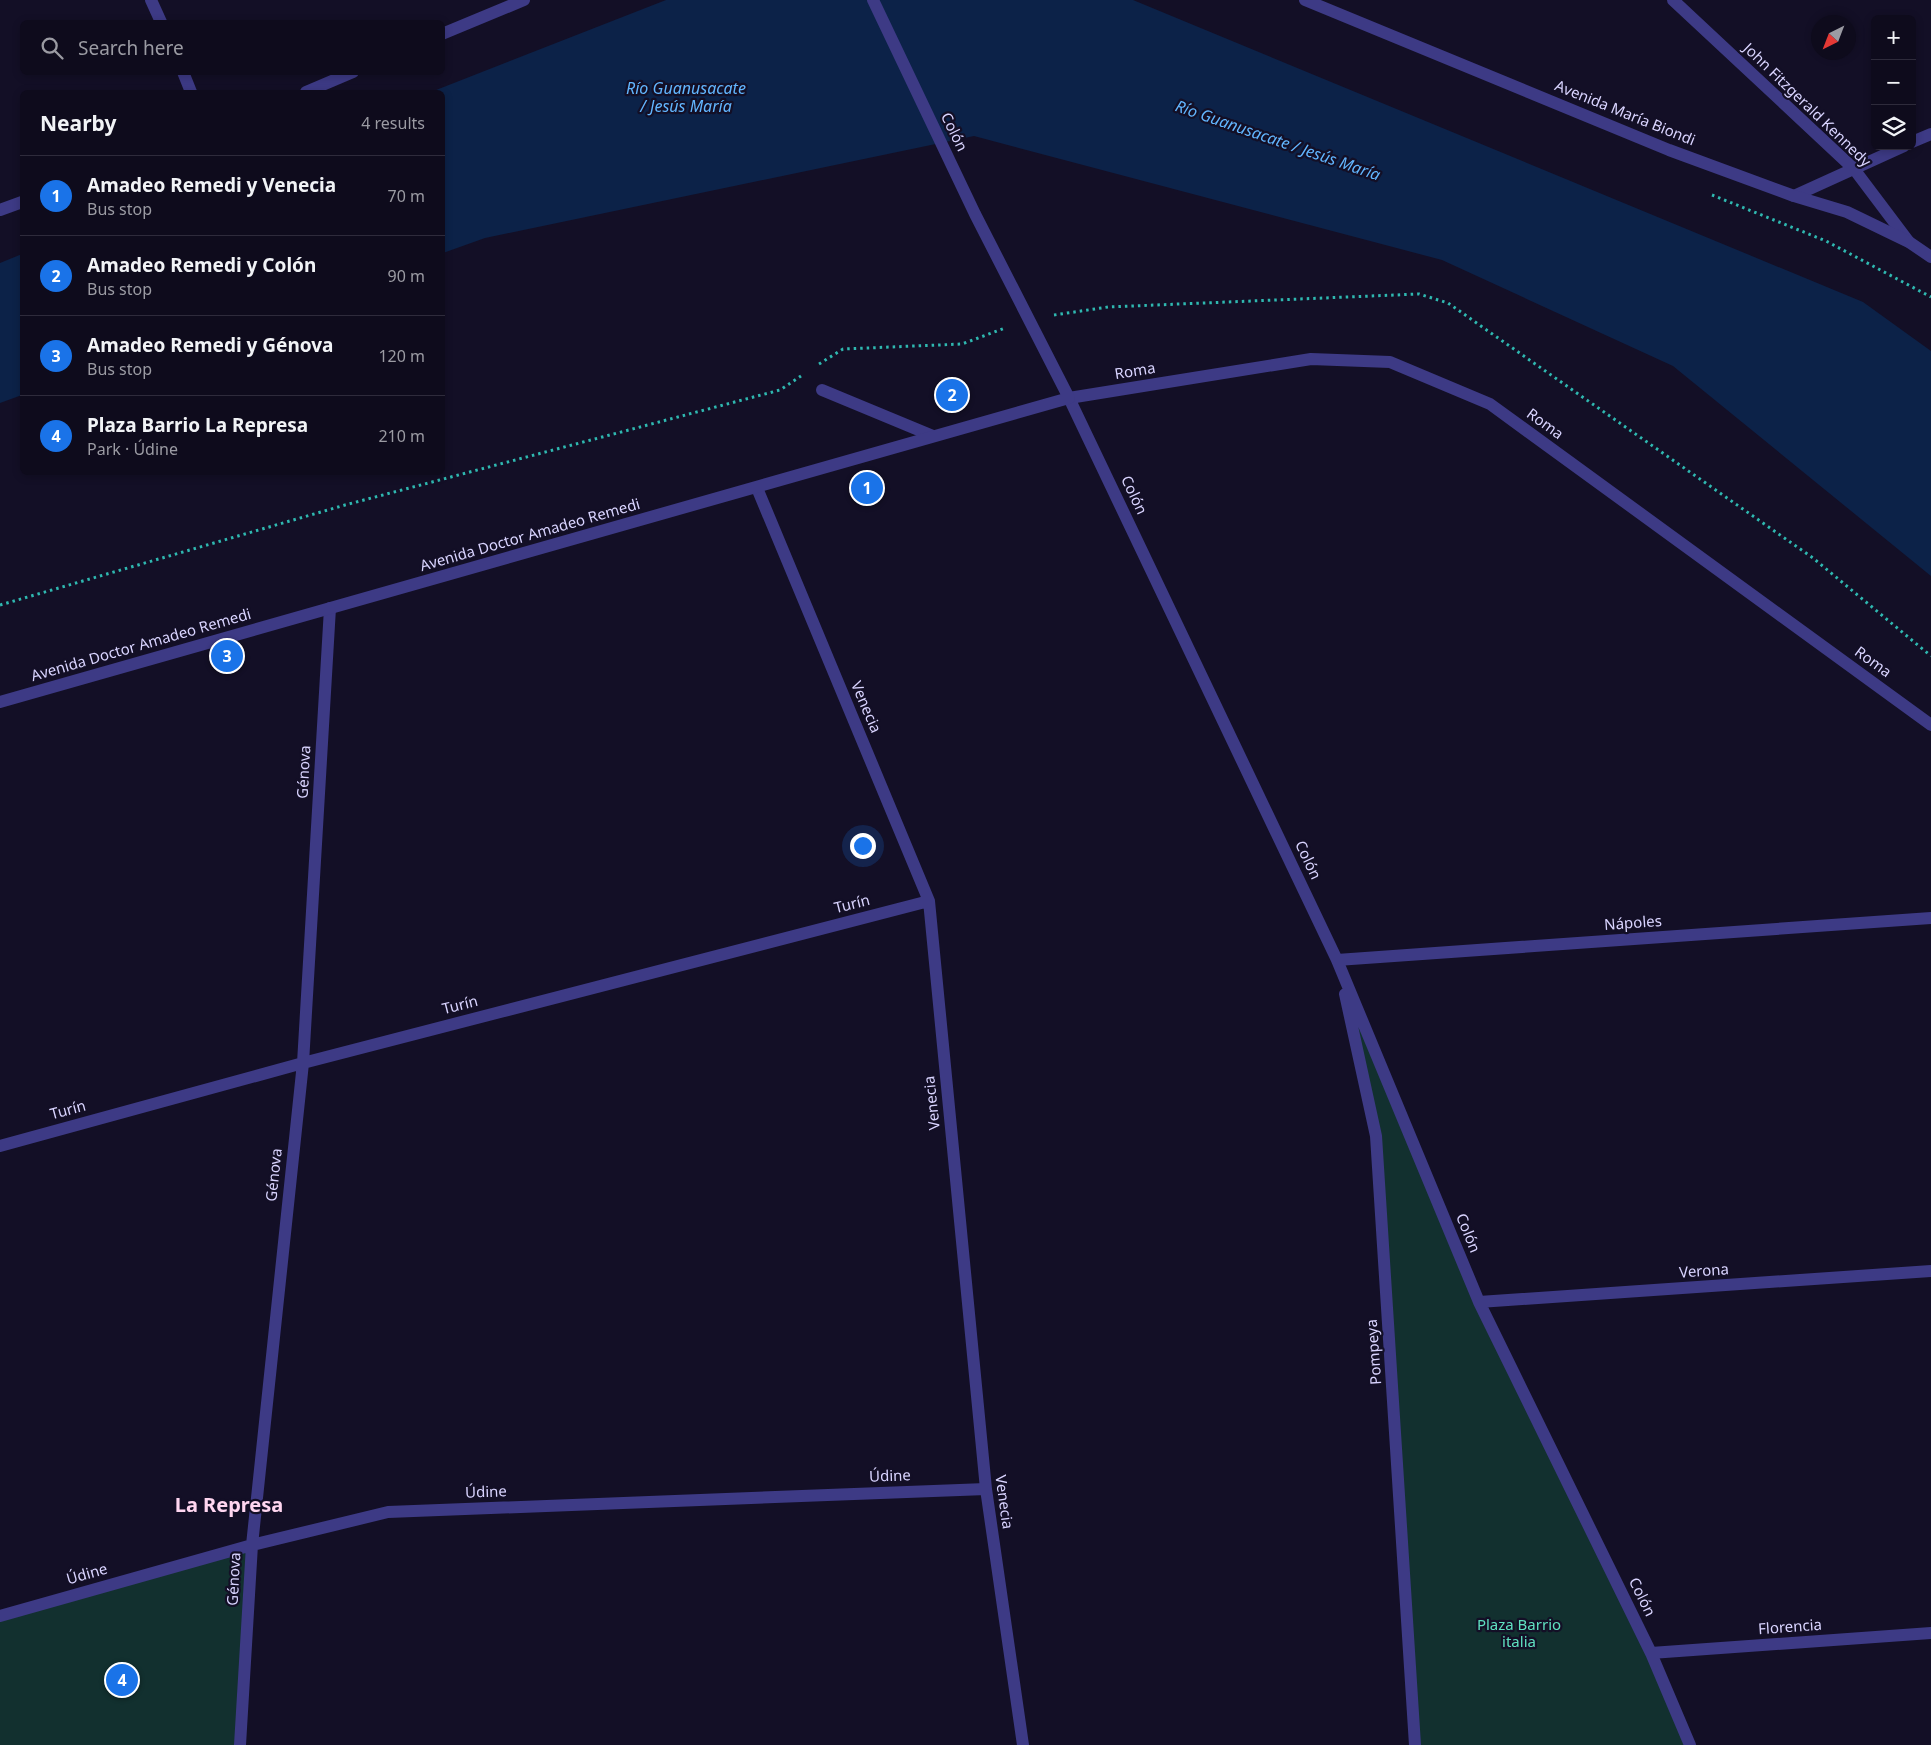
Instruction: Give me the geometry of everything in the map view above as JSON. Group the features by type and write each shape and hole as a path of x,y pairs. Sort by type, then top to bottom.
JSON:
{"street":[{"path":"151,0 160,20"},
{"path":"445,33 524,0"},
{"name":"Colón","path":"873,0 976,214 1070,398 1337,960 1479,1302 1652,1654 1690,1745"},
{"name":"Avenida María Biondi","path":"1305,0 1668,150 1794,196 1847,212 1909,242 1931,257"},
{"name":"John Fitzgerald Kennedy","path":"1673,0 1854,169 1909,242"},
{"path":"184,75 191,90"},
{"path":"311,90 346,75"},
{"path":"1916,140 1931,134"},
{"path":"1794,196 1895,150"},
{"path":"0,210 20,203"},
{"name":"Roma","path":"1070,398 1311,359 1390,362 1490,404 1931,725"},
{"path":"822,390 933,436"},
{"name":"Avenida Doctor Amadeo Remedi","path":"0,702 1070,398"},
{"name":"Venecia","path":"757,488 929,901 986,1489 1023,1745"},
{"name":"Génova","path":"240,1745 252,1545 302,1062 330,608"},
{"name":"Turín","path":"0,1146 302,1062 929,901"},
{"name":"Nápoles","path":"1337,960 1931,918"},
{"name":"Pompeya","path":"1337,960 1376,1136 1415,1745"},
{"name":"Verona","path":"1479,1302 1931,1271"},
{"name":"Údine","path":"0,1616 252,1545 388,1512 986,1489"},
{"name":"Florencia","path":"1652,1654 1931,1633"}],"path":[{"path":"1708,194 1826,241 1931,297"}],"green space":[{"name":"Plaza Barrio italia","path":"1337,960 1479,1302 1690,1745 1415,1745 1376,1136"},
{"path":"252,1545 240,1745 0,1745 0,1616"}],"water":[{"name":"Río Guanusacate / Jesús María","path":"666,0 1133,0 1863,302 1931,351 1931,576 1673,366 1442,260 974,136 485,238 445,252 445,90 436,90"},
{"path":"20,255 20,396 0,403 0,263"}],"place":[{"name":"Amadeo Remedi y Colón","path":"952,395"},
{"name":"Amadeo Remedi y Venecia","path":"867,488"},
{"name":"Amadeo Remedi y Génova","path":"227,656"},
{"name":"Plaza Barrio La Represa","path":"122,1680"}],"district":[{"name":"La Represa","path":"229,1505"}]}
